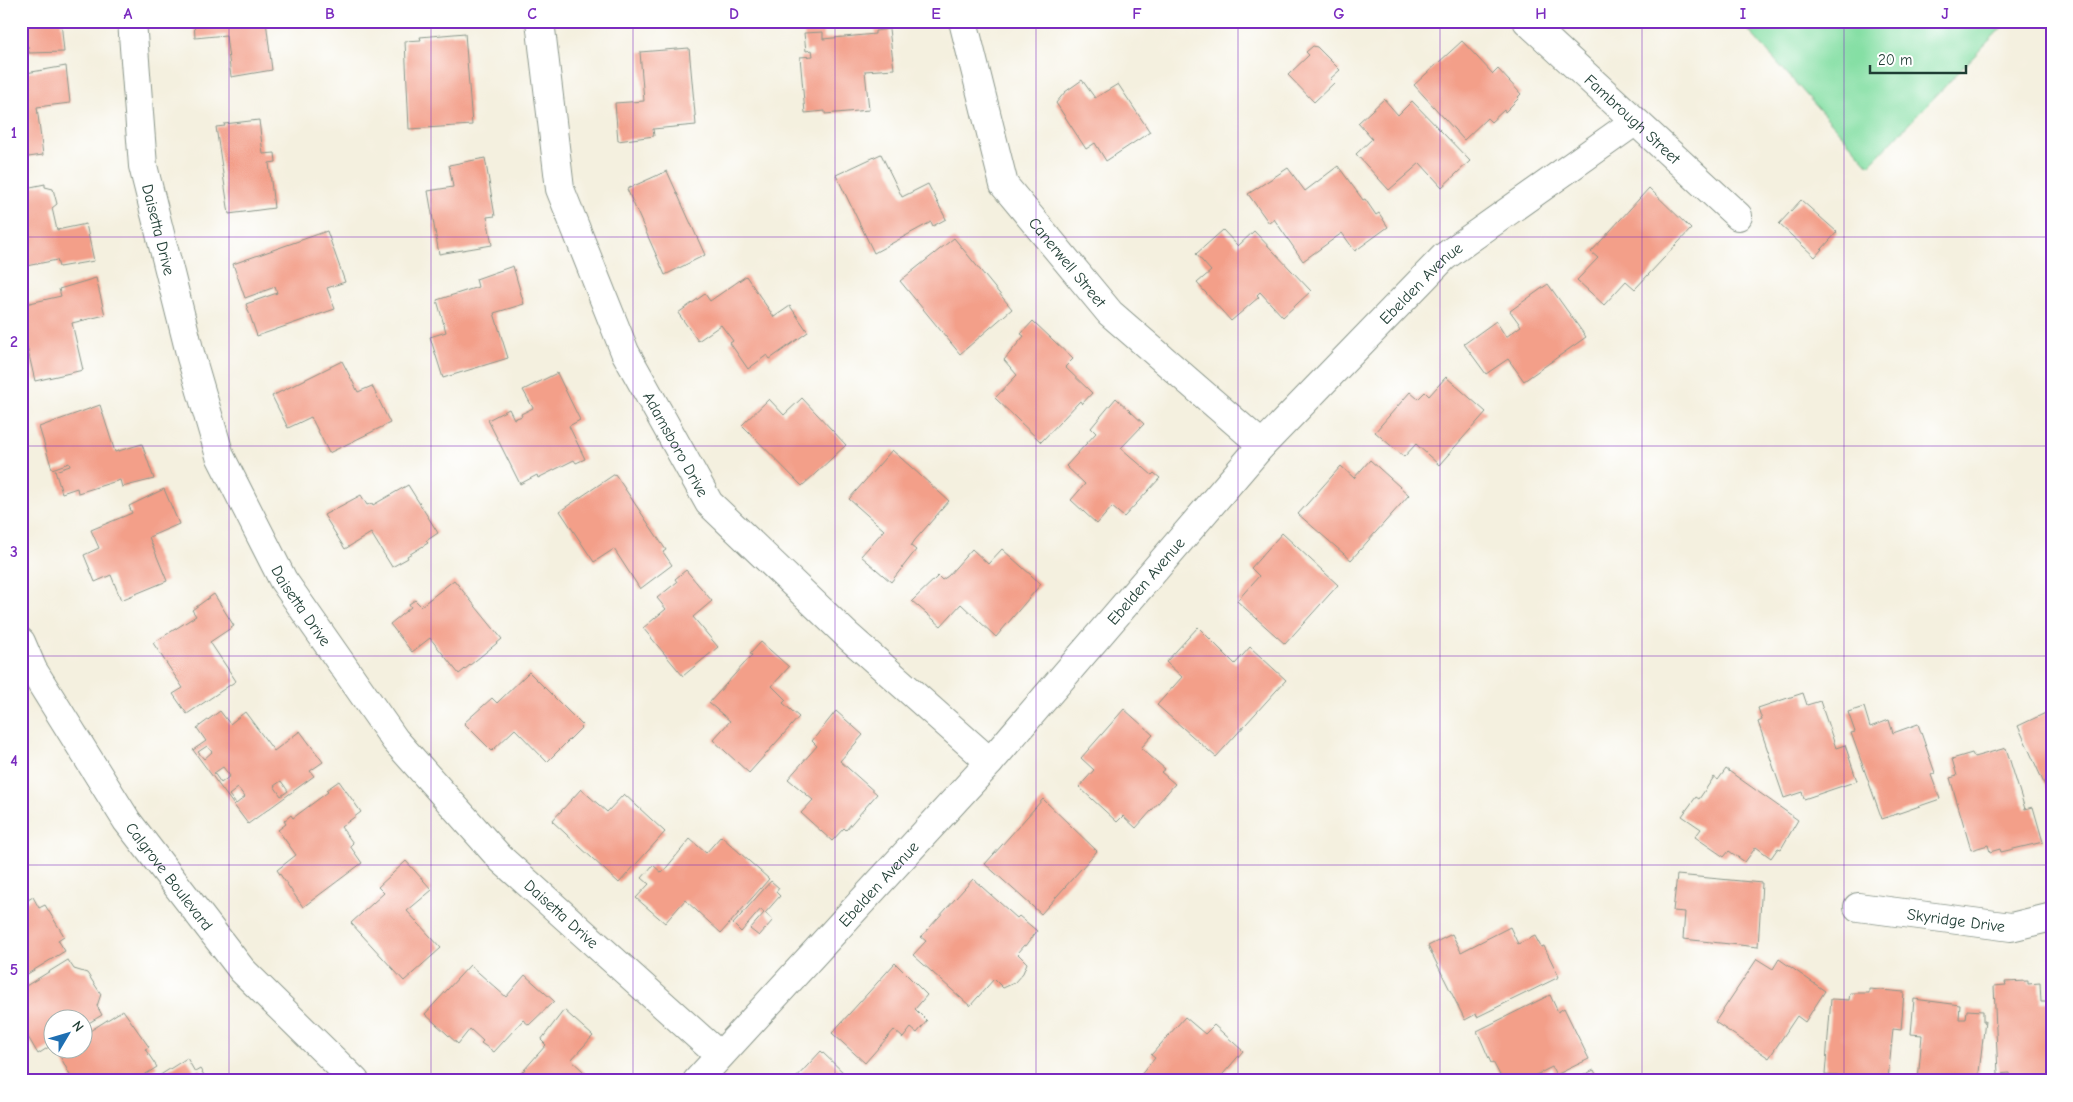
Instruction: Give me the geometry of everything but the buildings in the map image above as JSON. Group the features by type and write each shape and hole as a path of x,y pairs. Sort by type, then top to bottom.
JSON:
{"street":[{"name":"Daisetta Drive","path":"132,21 143,166 191,357 220,456 283,580 395,740 501,859 719,1055"},
{"name":"Adamsboro Drive","path":"540,21 560,189 625,352 709,503 848,636 990,762"},
{"name":"Canerwell Street","path":"963,21 1004,184 1110,313 1262,445"},
{"name":"Fambrough Street","path":"1527,21 1634,122 1738,216"},
{"name":"Ebelden Avenue","path":"697,1081 990,762 1262,445 1444,257 1634,122"},
{"name":"Calgrove Boulevard","path":"21,642 27,673 127,822 242,970 355,1081"},
{"name":"Skyridge Drive","path":"1858,908 2010,927 2052,916"}],"green space":[{"path":"1740,21 2008,21 1869,165"}]}
